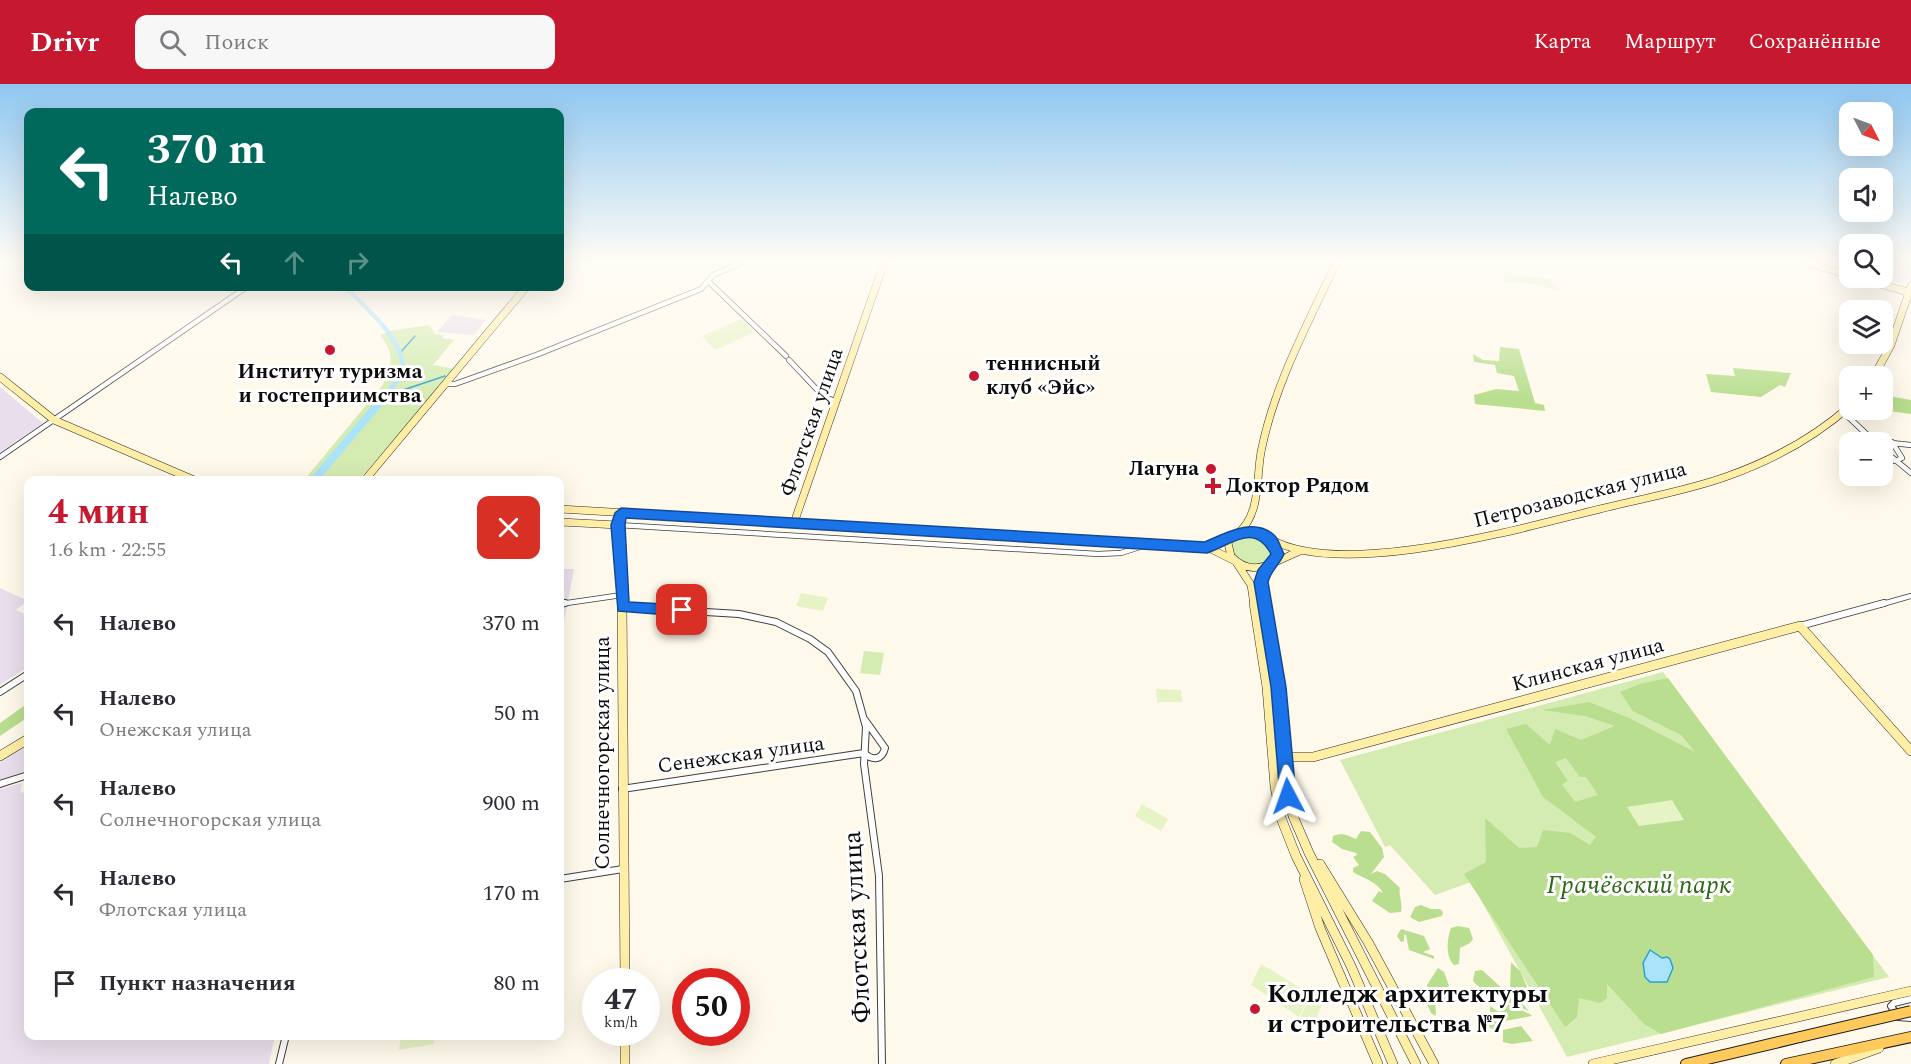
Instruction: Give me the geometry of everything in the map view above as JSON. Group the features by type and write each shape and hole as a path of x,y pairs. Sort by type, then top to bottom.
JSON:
{"main road":[{"path":"368,476 508,309"},
{"name":"Флотская улица","path":"794,524 868,309"},
{"path":"1207,548 1235,535 1248,525 1253,513 1261,452 1275,398 1315,309"},
{"path":"1879,366 1891,345 1904,309"},
{"path":"0,377 54,420 185,476"},
{"name":"Петрозаводская улица","path":"1268,538 1284,548 1300,552 1383,553 1448,545 1713,481 1750,468 1784,451 1815,434 1839,415"},
{"path":"564,509 1207,548 1254,569 1272,564"},
{"name":"Солнечногорская улица","path":"621,513 618,525 622,595 622,869 625,968"},
{"path":"1253,513 1258,527 1268,538 1277,554 1272,564 1263,573 1261,582 1278,687 1290,806 1297,827 1434,1064"},
{"path":"564,522 618,525"},
{"path":"1268,538 1252,532 1235,535 1227,548 1251,584 1267,687 1277,802 1320,928 1376,1060"},
{"name":"Петрозаводская улица","path":"1272,564 1300,552"},
{"path":"1800,626 1911,751"},
{"name":"Клинская улица","path":"1272,757 1313,757 1800,626"},
{"path":"0,756 24,741"},
{"path":"1296,856 1332,925 1393,1064"},
{"path":"1350,921 1416,1064"},
{"path":"1593,1064 1911,992"},
{"path":"1686,1064 1911,1011"},
{"path":"1786,1064 1911,1037"},
{"path":"1835,1064 1911,1037"},
{"path":"625,1046 625,1064"}],"street":[{"path":"0,457 215,309"},
{"path":"446,384 455,384 544,352 652,309"},
{"path":"736,309 825,398 836,401"},
{"path":"1851,420 1864,432"},
{"path":"1893,442 1911,445"},
{"path":"1893,444 1902,458 1896,461"},
{"path":"1893,458 1911,473"},
{"path":"618,525 1098,554 1121,553 1151,544"},
{"path":"564,603 622,595"},
{"name":"Клинская улица","path":"1800,626 1911,596"},
{"name":"Флотская улица","path":"622,607 739,614 776,622 810,639 828,652 856,691 866,735 864,753 879,876 882,1064"},
{"path":"0,692 24,677"},
{"name":"Флотская улица","path":"863,717 885,748 883,755 879,758 870,758 864,753"},
{"name":"Сенежская улица","path":"622,789 864,753"},
{"path":"0,784 24,776"},
{"path":"564,878 622,869"},
{"path":"1911,999 1894,1003 1891,1006 1897,1016 1903,1019 1911,1017"},
{"path":"279,1064 285,1040"}],"shaded area":[{"path":"452,315 486,320 474,335 437,332"},
{"path":"0,387 43,423 0,453"},
{"path":"564,569 574,569 564,621"},
{"path":"0,588 24,599 24,604 16,610 24,614 24,670 0,685"},
{"path":"24,746 24,771 0,780 0,761"},
{"path":"22,783 20,793 24,792 24,1040 274,1040 269,1064 0,1064 0,789"}],"green space":[{"path":"741,319 754,332 715,350 702,336"},
{"path":"429,325 435,334 454,340 433,365 455,369 362,476 307,476 382,386 391,360 388,348 380,335 389,331"},
{"path":"1500,347 1519,349 1535,403 1544,405 1545,411 1475,404 1474,395 1496,389 1519,391 1514,376 1497,373 1495,365 1474,362 1473,354 1483,360 1499,361"},
{"path":"1733,368 1791,373 1785,387 1780,385 1761,397 1711,392 1706,374 1735,376"},
{"path":"1893,397 1911,400 1911,414 1893,412"},
{"path":"1242,535 1264,540 1273,552 1270,560 1255,565 1241,560 1232,553 1233,541"},
{"path":"801,593 828,598 823,611 796,606"},
{"path":"864,651 884,653 880,675 860,673"},
{"name":"Грачёвский парк","path":"1663,672 1889,977 1567,1057 1471,882 1435,895 1390,845 1385,847 1340,760"},
{"name":"Грачёвский парк","path":"1668,678 1873,955 1874,977 1661,1034 1644,1024 1607,984 1607,998 1600,1003 1579,998 1577,1017 1565,1027 1464,874 1486,862 1485,818 1519,848 1537,847 1543,830 1570,833 1590,845 1596,837 1543,797 1506,729 1526,724 1550,745 1555,729 1581,740 1615,726 1585,716 1542,710 1589,702 1629,718 1695,752 1681,735 1633,711 1620,692 1640,684","holes":["1566,758 1580,777 1586,777 1598,795 1575,802 1562,784 1568,781 1555,762"]},
{"path":"1156,689 1181,690 1182,702 1157,702"},
{"path":"24,706 24,720 0,736 0,723"},
{"path":"1672,800 1684,820 1639,826 1627,807"},
{"path":"1142,804 1168,819 1161,831 1135,816"},
{"path":"1361,831 1370,832 1382,848 1384,857 1371,874 1377,871 1385,874 1400,888 1401,912 1390,913 1372,901 1379,891 1383,893 1374,883 1353,872 1353,868 1359,865 1353,857 1357,855 1356,853 1342,849 1332,842 1333,836 1340,834 1356,839"},
{"path":"1421,905 1431,909 1440,909 1443,912 1442,916 1419,922 1410,917 1415,907"},
{"path":"1458,926 1469,928 1473,939 1460,948 1459,964 1454,965 1449,957 1448,942 1451,928"},
{"path":"1401,929 1424,936 1430,949 1423,952 1434,956 1434,959 1409,950 1406,935 1404,935 1404,941 1401,942 1397,936"},
{"path":"1511,962 1520,971 1528,989 1510,988"},
{"path":"1261,964 1310,994 1299,1017 1251,985"},
{"path":"1438,968 1444,972 1449,986 1446,991 1454,996 1457,1004 1435,998 1436,1016 1431,1013 1427,1004 1429,1000 1427,985"},
{"path":"1482,970 1505,991 1513,993 1529,1011 1505,1001 1507,995 1504,992 1479,987 1473,981 1475,971"},
{"path":"1311,995 1323,1003 1313,1025 1300,1017"},
{"path":"1502,1002 1532,1016 1505,1021 1503,1027 1495,1031 1489,1027 1484,1014 1490,1012 1490,1006 1500,1013"},
{"path":"1521,1026 1533,1041 1512,1044 1503,1042 1503,1030"},
{"path":"400,1040 434,1040 434,1044 399,1050"}],"water":[{"path":"1650,950 1662,958 1670,959 1673,968 1667,982 1650,982 1645,977 1643,963"}],"waterway":[{"path":"367,309 390,335 401,357 402,368 399,376 385,396"},
{"path":"400,353 415,336"},
{"path":"395,393 445,376"},
{"path":"389,392 395,393"},
{"path":"385,396 395,393"},
{"path":"317,476 385,396"}],"place":[{"name":"Институт туризма и гостеприимства","path":"330,350"},
{"name":"теннисный клуб «Эйс»","path":"974,376"},
{"name":"Лагуна","path":"1211,469"},
{"name":"Доктор Рядом","path":"1213,486"},
{"name":"Колледж архитектуры и строительства №7","path":"1255,1009"}],"route":[{"path":"682,610 622,607 618,525 621,513 1207,548 1238,533 1257,532 1270,539 1277,554 1274,562 1263,573 1261,582 1278,687 1288,796"}]}
